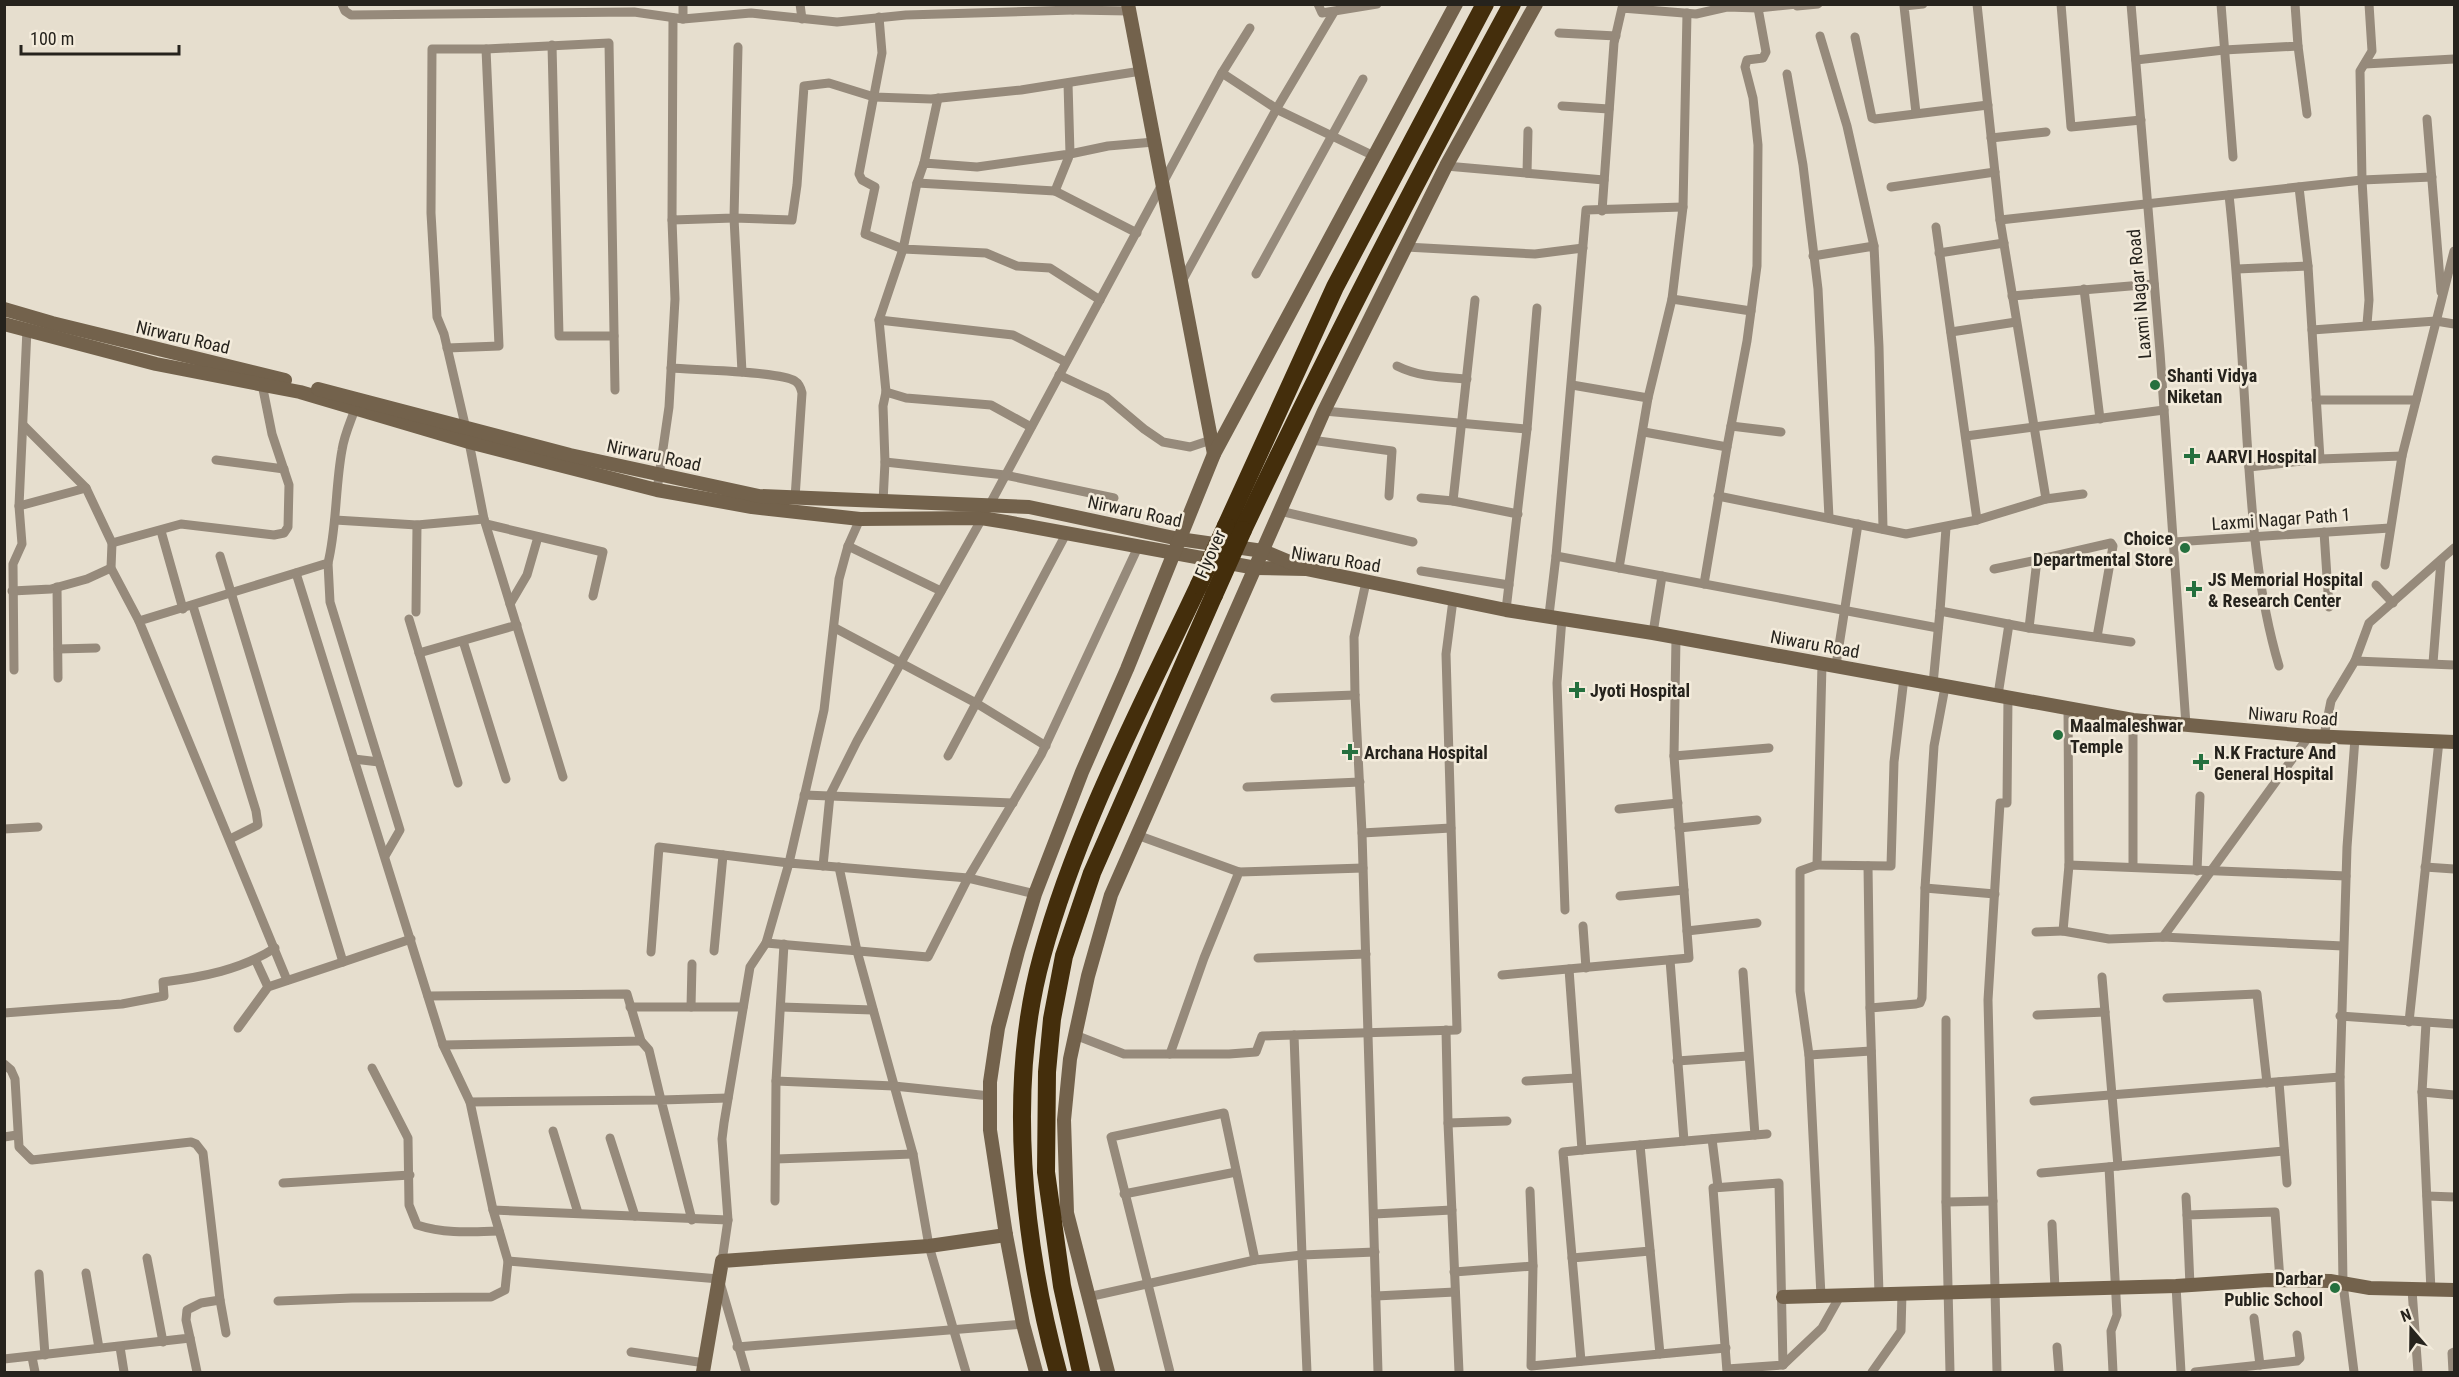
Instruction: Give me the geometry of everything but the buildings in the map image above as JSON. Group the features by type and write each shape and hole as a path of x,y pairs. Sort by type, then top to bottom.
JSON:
{"highway":[{"path":"1235,528 1335,286 1485,4"},
{"path":"1235,528 1423,167 1512,4"},
{"name":"Flyover","path":"1207,590 1235,528"},
{"path":"1058,1372 1034,1253 1025,1188 1022,1143 1024,1080 1030,1012 1041,957 1061,894 1079,848 1131,728 1207,590"},
{"path":"1081,1372 1062,1286 1046,1172 1047,1072 1054,1008 1064,956 1092,873 1207,590"}],"street":[{"path":"342,4 351,15 413,9 615,8 677,19 751,13 837,22 922,9 1128,8 1214,454"},
{"path":"658,483 669,407 675,299 672,220 677,19 683,4"},
{"path":"740,4 740,15"},
{"path":"800,4 802,19"},
{"path":"1317,4 1322,13 1377,4"},
{"path":"1036,1372 1023,1324 1006,1235 990,1130 990,1082 998,1028 1035,894 1082,772 1128,669 1172,553 1214,454 1456,4"},
{"path":"1108,1372 1067,1212 1064,1120 1070,1059 1075,1035 1088,976 1111,895 1324,411 1446,166 1536,4"},
{"path":"1602,211 1616,36 1622,8 1660,7 1696,14 1727,6 1758,8 1818,4"},
{"path":"1916,113 1904,6 1923,4"},
{"path":"1977,4 2000,220 2046,499"},
{"path":"2061,4 2071,127 2141,120"},
{"name":"Laxmi Nagar Road","path":"2131,4 2164,410 2186,726"},
{"path":"2221,4 2233,157"},
{"path":"2295,4 2307,114"},
{"path":"2367,324 2369,300 2362,180 2360,71 2372,51 2369,4"},
{"path":"1704,584 1757,266 1758,145 1753,98 1746,67 1747,60 1763,58 1766,52 1758,8"},
{"path":"1181,283 1277,108 1334,12"},
{"path":"1619,568 1648,398 1672,299 1683,207 1687,13"},
{"path":"879,17 882,53 859,174 862,180 875,187 864,231 869,237 903,249 986,253 1017,266 1050,268 1100,300"},
{"path":"823,866 830,795 900,663 989,506 1222,73 1250,28"},
{"path":"1559,33 1616,36"},
{"path":"1820,36 1847,126 1874,246 1883,529"},
{"path":"1855,37 1872,118 1875,120 1988,105"},
{"path":"563,777 485,521 470,442 447,348 436,317 431,213 432,49 486,49 609,43 615,390"},
{"path":"552,45 559,336 614,336"},
{"path":"2136,60 2224,50 2298,46"},
{"path":"738,47 734,218 742,372"},
{"path":"447,348 499,346 486,49"},
{"path":"2365,64 2454,59"},
{"path":"672,220 792,219 797,185 804,86 829,83 874,97 938,98 1068,83 1140,71"},
{"path":"1222,73 1277,108 1374,156"},
{"path":"1787,74 1803,165 1818,289 1829,518"},
{"path":"1256,274 1363,79"},
{"path":"1055,191 1070,154 1068,83"},
{"path":"884,502 883,406 886,393 879,320 903,249 938,98"},
{"path":"1562,106 1610,109"},
{"path":"2427,119 2441,298"},
{"path":"1527,173 1528,131"},
{"path":"1991,138 2046,132"},
{"path":"924,163 977,167 1070,154 1108,146 1154,142"},
{"path":"1446,166 1604,180"},
{"path":"1892,187 1995,172"},
{"path":"2000,220 2362,180 2432,177"},
{"path":"917,183 1055,191 1137,233"},
{"path":"2299,187 2308,266 2320,459"},
{"path":"2229,195 2237,268 2254,537 2268,629 2278,666"},
{"path":"1565,910 1555,617 1556,556 1586,210 1683,207"},
{"path":"1936,227 1977,520"},
{"path":"1939,253 2004,243"},
{"path":"1813,256 1874,246"},
{"path":"1406,247 1536,254 1583,248"},
{"path":"2385,565 2402,456 2454,251"},
{"path":"2237,268 2308,266"},
{"path":"2012,296 2154,284"},
{"path":"2084,289 2100,419"},
{"path":"1672,299 1751,311"},
{"path":"1453,501 1475,300"},
{"path":"1506,610 1527,429 1537,308"},
{"name":"Nirwaru Road","path":"4,309 52,324 246,370 465,427 658,483 752,507 860,519 981,518 1172,553"},
{"path":"879,320 1013,335 1066,363"},
{"path":"2312,330 2367,324 2436,321 2454,324"},
{"path":"1951,332 2016,322"},
{"name":"Nirwaru Road","path":"4,324 156,364 300,392 470,442 658,483 759,496 1029,507 1179,539 1263,551 1306,569"},
{"path":"14,670 13,564 22,544 19,506 27,329"},
{"path":"1397,366 1422,375 1467,379"},
{"path":"671,369 742,372 787,378 799,384 802,393 795,498"},
{"path":"1059,375 1106,397 1163,442 1190,447 1211,440"},
{"path":"112,543 181,524 274,535 284,533 288,527 289,485 272,434 262,384"},
{"path":"1572,385 1648,398"},
{"path":"886,393 906,398 990,405 1031,427"},
{"path":"2316,400 2416,400"},
{"path":"355,409 342,447 336,520 328,563 330,602 400,830 385,856"},
{"path":"1966,436 2164,410"},
{"path":"1324,411 1527,429"},
{"path":"24,426 86,488 112,543 111,568 139,621 287,980"},
{"path":"1731,426 1781,432"},
{"path":"1644,432 1727,447"},
{"path":"1311,440 1392,452 1389,496"},
{"path":"2249,467 2320,459 2402,456"},
{"path":"216,460 284,469"},
{"path":"885,462 1005,475 1113,498"},
{"path":"19,506 86,488"},
{"path":"1718,496 1906,534 1946,528 2046,499 2083,494"},
{"path":"1421,498 1453,501 1518,514"},
{"path":"1280,511 1413,542"},
{"path":"631,1352 704,1368 728,1220 722,1139 750,967 766,943 789,863 824,710 840,579 848,546 860,519"},
{"path":"336,520 417,525 485,521 538,537 603,552 593,596"},
{"path":"1836,665 1858,524"},
{"path":"417,525 413,616 419,653 458,783"},
{"path":"1870,1008 1920,1003 1925,888 1939,685 1938,628 1946,528"},
{"name":"Laxmi Nagar Path 1","path":"2174,542 2390,528"},
{"path":"161,531 256,811 258,825 230,839"},
{"path":"2324,532 2330,607"},
{"path":"948,756 1066,534"},
{"path":"510,604 527,575 538,537"},
{"path":"1994,569 2111,543 2114,546 2097,637"},
{"path":"848,546 941,591"},
{"path":"766,943 928,957 968,879 1046,746 1138,547"},
{"path":"2324,736 2331,701 2355,660 2370,623 2454,548"},
{"name":"Niwaru Road","path":"1172,553 1256,568 1306,569 1506,610 1836,665 2133,720 2309,736 2454,742"},
{"path":"220,556 343,962"},
{"path":"1556,556 1938,628"},
{"path":"2433,663 2442,560"},
{"path":"2029,628 2037,561"},
{"path":"139,621 328,563"},
{"path":"12,591 57,587 87,579 111,568"},
{"path":"1421,571 1509,585"},
{"path":"278,1302 352,1298 491,1297 505,1290 508,1260 493,1210 470,1102 443,1045 296,573"},
{"path":"1653,633 1662,576"},
{"path":"1366,582 1354,637 1378,1372"},
{"path":"2376,585 2392,603"},
{"path":"57,587 58,678"},
{"path":"1075,1035 1124,1054 1170,1054 1256,1052 1262,1036 1457,1030 1446,654 1453,600"},
{"path":"1940,610 2029,628 2131,642"},
{"path":"1997,1372 1988,1000 2000,803 2007,803 2003,696 2009,624"},
{"path":"419,653 517,625"},
{"path":"835,628 976,703 1046,746"},
{"path":"1502,975 1689,958 1674,756 1676,638"},
{"path":"463,641 507,779"},
{"path":"58,649 96,648"},
{"path":"2355,660 2454,665"},
{"path":"1817,865 1822,664"},
{"path":"1821,1296 1809,1055 1800,991 1800,872 1817,865 1891,866 1894,762 1904,678"},
{"path":"1275,698 1355,695"},
{"path":"2063,931 2069,865 2068,707"},
{"path":"2133,720 2133,867"},
{"path":"2163,937 2309,736"},
{"path":"2354,1372 2343,1284 2340,1016 2355,738"},
{"path":"2409,1022 2439,741"},
{"path":"1674,756 1769,748"},
{"path":"354,759 380,762"},
{"path":"1247,787 1360,782"},
{"path":"804,795 1012,803"},
{"path":"2197,871 2200,796"},
{"path":"1619,809 1678,803"},
{"path":"1679,828 1757,820"},
{"path":"4,830 38,826"},
{"path":"1362,832 1451,828"},
{"path":"1137,835 1239,872 1363,868"},
{"path":"651,952 659,847 789,863 968,879 1035,894"},
{"path":"714,951 723,855"},
{"path":"2069,865 2346,876"},
{"path":"1868,866 1868,1003 1870,1008 1879,1294"},
{"path":"839,867 857,951 913,1154 929,1246 966,1372"},
{"path":"2425,867 2454,870"},
{"path":"1170,1054 1204,958 1239,872"},
{"path":"1925,888 1995,894"},
{"path":"1620,896 1684,890"},
{"path":"1687,931 1757,923"},
{"path":"1583,926 1586,968"},
{"path":"2036,932 2063,931 2109,939 2163,937 2343,945"},
{"path":"238,1029 268,987 411,939"},
{"path":"776,1201 776,1081 784,944"},
{"path":"4,1013 122,1004 164,996 163,982 203,977 256,961 274,948"},
{"path":"1258,958 1366,954"},
{"path":"1670,960 1684,1141"},
{"path":"256,961 268,987"},
{"path":"692,964 692,1007"},
{"path":"1569,969 1582,1150"},
{"path":"1743,972 1755,1135"},
{"path":"2102,977 2112,1095 2114,1166 2117,1315 2111,1331 2113,1372"},
{"path":"428,996 627,994 641,1041 649,1050 692,1220"},
{"path":"2167,998 2257,994 2267,1083"},
{"path":"630,1007 743,1007"},
{"path":"781,1007 873,1010"},
{"path":"2037,1016 2105,1012"},
{"path":"2340,1016 2454,1024"},
{"path":"1946,1020 1946,1203 1950,1372"},
{"path":"2426,1023 2422,1092 2431,1291"},
{"path":"1446,1030 1459,1372"},
{"path":"1294,1035 1307,1372"},
{"path":"443,1045 641,1041"},
{"path":"1809,1055 1871,1050"},
{"path":"1677,1061 1748,1056"},
{"path":"4,1064 11,1070 15,1079 19,1147 32,1160 190,1142 196,1144 203,1153 226,1334"},
{"path":"372,1068 408,1138 409,1205 417,1225 434,1231 451,1233 499,1231"},
{"path":"2034,1101 2340,1077"},
{"path":"1526,1081 1576,1078"},
{"path":"776,1081 894,1086 990,1096"},
{"path":"2278,1082 2287,1183"},
{"path":"2422,1092 2454,1095"},
{"path":"470,1102 728,1098"},
{"path":"1170,1372 1111,1137 1224,1113 1255,1260"},
{"path":"1448,1123 1507,1121"},
{"path":"553,1131 578,1213"},
{"path":"1581,1361 1563,1152 1767,1134"},
{"path":"4,1137 17,1135"},
{"path":"610,1138 635,1216"},
{"path":"1712,1139 1718,1187"},
{"path":"1640,1145 1660,1354"},
{"path":"2041,1173 2284,1151"},
{"path":"776,1159 913,1154"},
{"path":"1124,1194 1236,1172"},
{"path":"283,1183 410,1175"},
{"path":"1783,1365 1779,1183 1713,1188 1727,1371 1783,1365 1822,1328 1840,1296"},
{"path":"1530,1191 1533,1266 1532,1366 1726,1348"},
{"path":"2427,1196 2454,1197"},
{"path":"2181,1372 2186,1197"},
{"path":"1946,1203 1993,1202"},
{"path":"493,1210 728,1220"},
{"path":"1374,1214 1452,1210"},
{"path":"2187,1215 2275,1212 2280,1280"},
{"path":"2052,1224 2055,1289"},
{"path":"722,1261 929,1246 1006,1235"},
{"path":"1572,1258 1650,1251"},
{"path":"1088,1297 1255,1260 1302,1255 1375,1252"},
{"path":"147,1258 163,1342"},
{"path":"508,1260 718,1280"},
{"path":"1454,1272 1533,1266"},
{"path":"86,1273 99,1348"},
{"path":"39,1274 45,1355"},
{"path":"718,1280 746,1372"},
{"path":"1783,1297 2183,1286 2280,1280 2412,1290 2454,1290"},
{"path":"2412,1290 2418,1372"},
{"path":"1376,1296 1455,1292"},
{"path":"1872,1372 1901,1331 1902,1293"},
{"path":"196,1372 186,1320 187,1310 201,1303 220,1300"},
{"path":"2254,1318 2260,1365"},
{"path":"737,1347 1023,1324"},
{"path":"2195,1372 2299,1360 2297,1335"},
{"path":"4,1359 190,1338"},
{"path":"120,1347 124,1372"},
{"path":"2057,1347 2059,1372"},
{"path":"2453,1372 2452,1353 2454,1352"},
{"path":"32,1357 35,1372"}],"place":[{"name":"Shanti Vidya Niketan","path":"2155,385"},
{"name":"AARVI Hospital","path":"2192,456"},
{"name":"Choice Departmental Store","path":"2185,548"},
{"name":"JS Memorial Hospital & Research Center","path":"2194,589"},
{"name":"Jyoti Hospital","path":"1577,690"},
{"name":"Maalmaleshwar Temple","path":"2058,735"},
{"name":"Archana Hospital","path":"1350,752"},
{"name":"N.K Fracture And General Hospital","path":"2201,762"},
{"name":"Darbar Public School","path":"2335,1288"}]}
